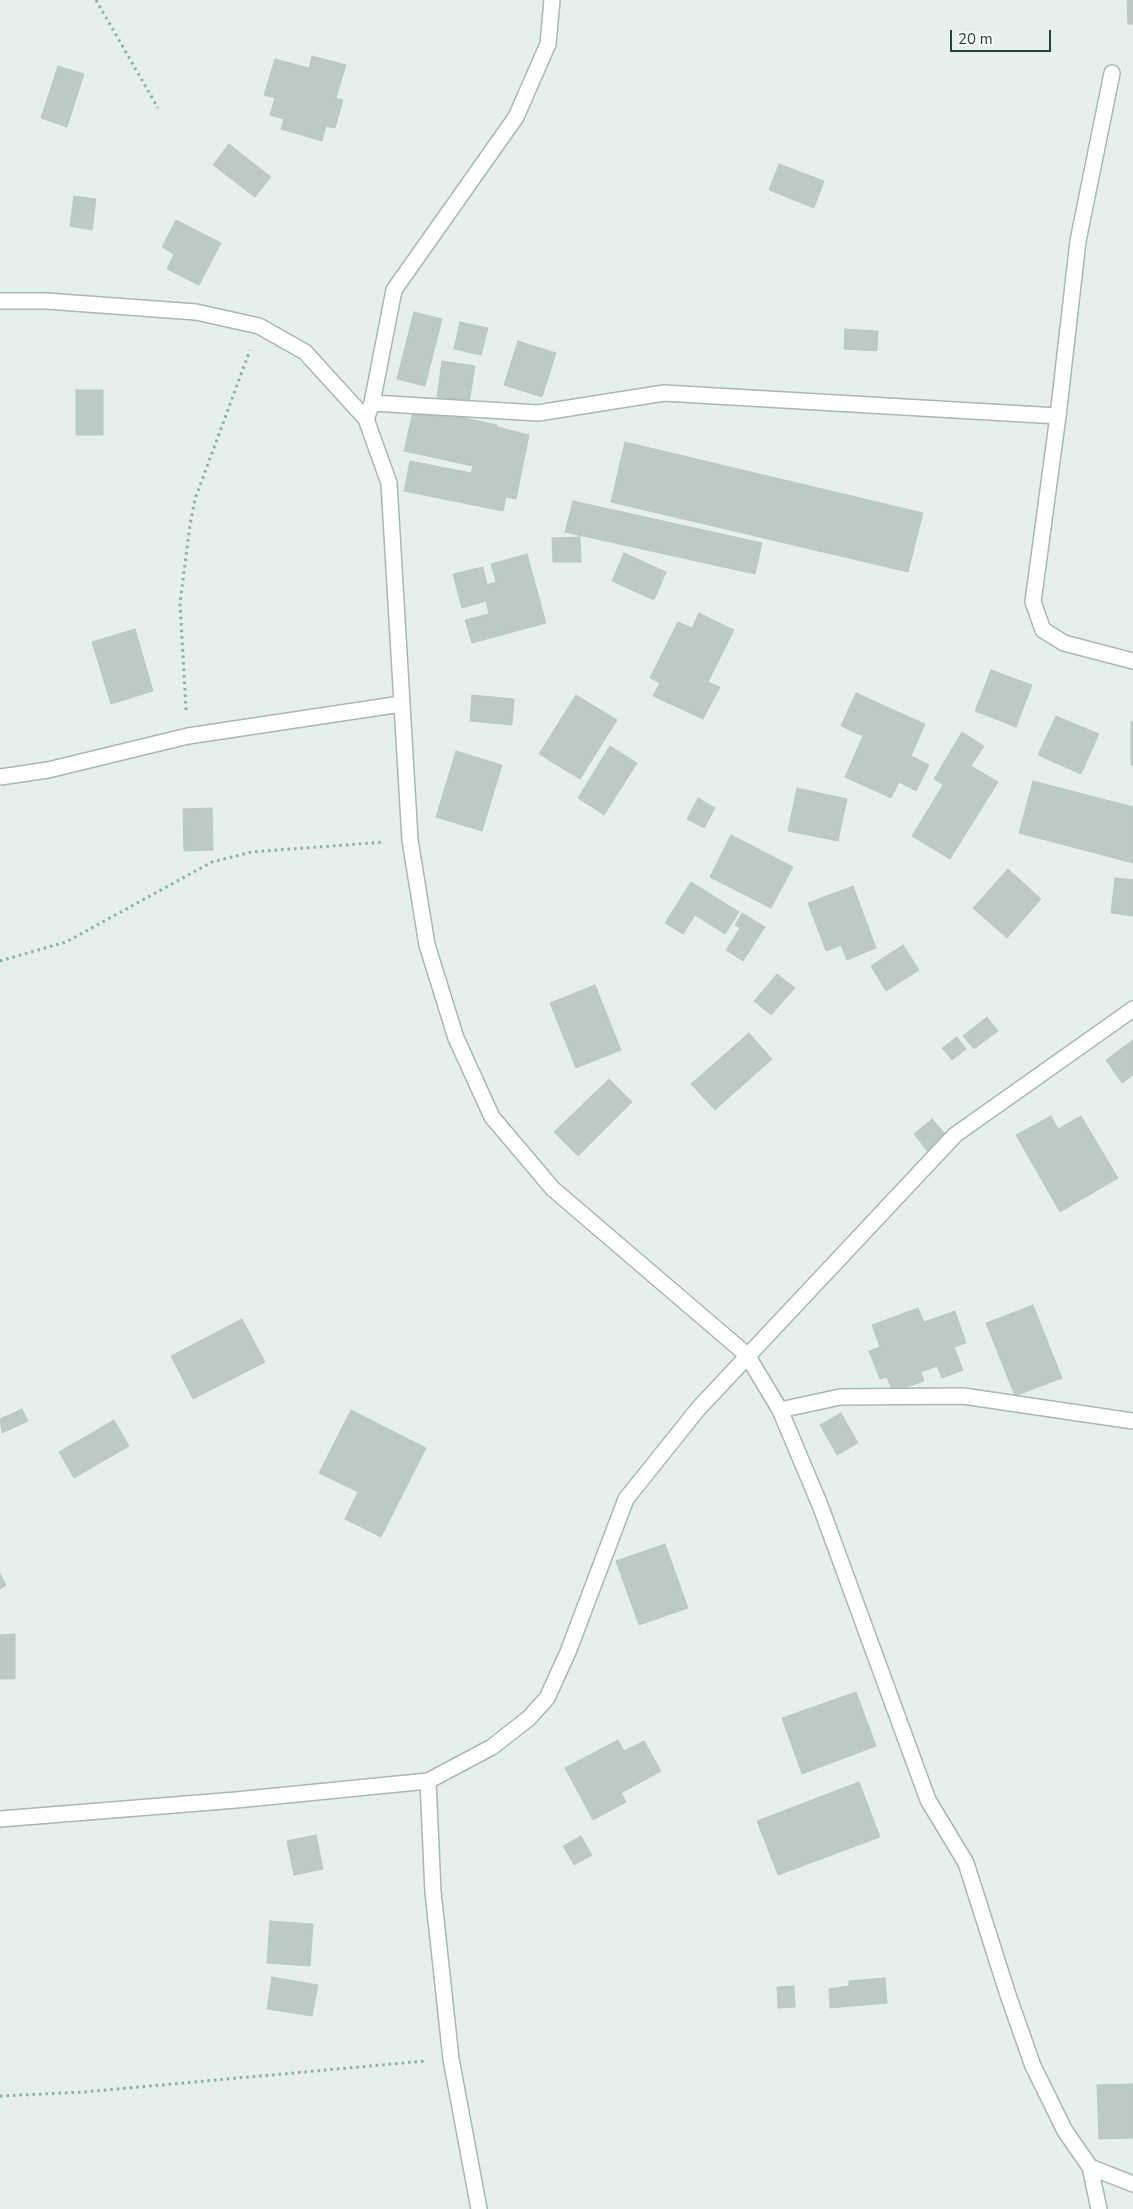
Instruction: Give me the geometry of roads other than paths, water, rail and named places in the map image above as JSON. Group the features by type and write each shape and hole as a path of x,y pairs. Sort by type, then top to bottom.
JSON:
{"street":[{"path":"366,419 372,403 394,290 516,117 548,44 552,0"},
{"path":"1112,73 1078,241 1058,416 1033,602 1043,630 1064,643 1133,661"},
{"path":"0,301 46,301 196,312 259,326 305,352 366,419 389,482 410,840 427,945 456,1038 492,1117 553,1189 747,1355 780,1410 820,1505 928,1800 966,1863 1033,2066 1065,2131 1090,2167 1099,2209"},
{"path":"372,403 538,413 664,393 1058,416"},
{"path":"0,777 48,770 188,736 401,704"},
{"path":"0,1819 226,1801 428,1780 492,1747 528,1718 547,1698 568,1652 626,1499 698,1409 955,1135 1133,1009"},
{"path":"780,1410 840,1397 963,1396 1133,1421"},
{"path":"428,1780 432,1892 451,2059 479,2209"},
{"path":"1090,2167 1133,2184"}]}
